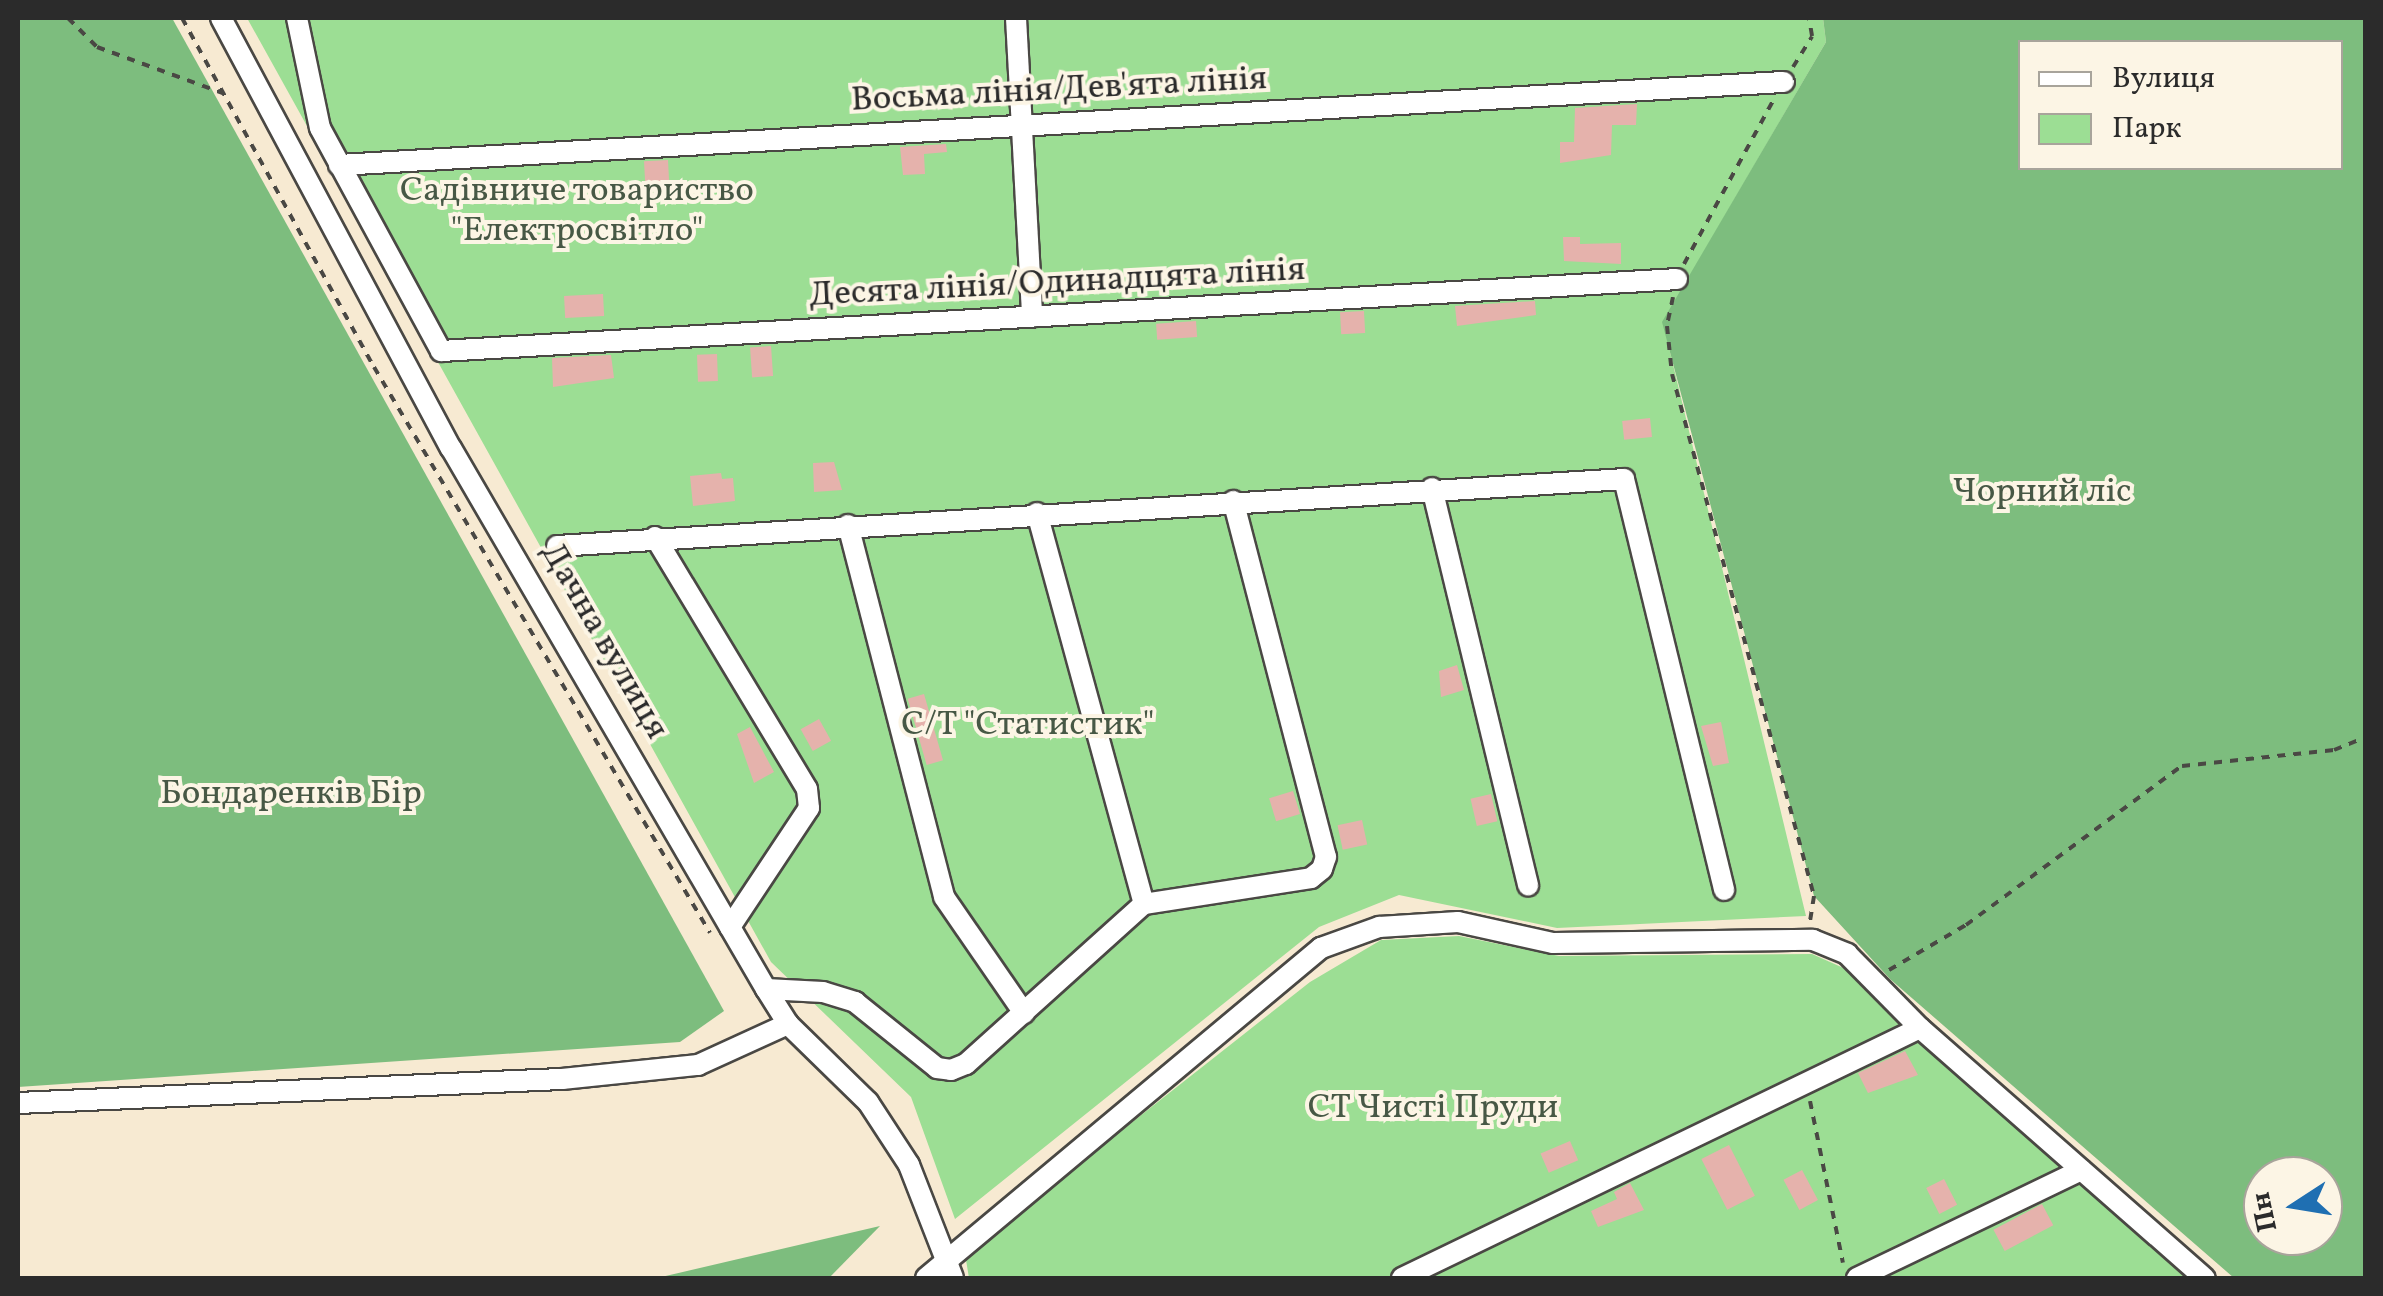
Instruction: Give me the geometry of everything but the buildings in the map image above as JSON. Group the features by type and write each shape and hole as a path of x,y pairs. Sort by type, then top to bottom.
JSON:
{"street":[{"name":"Дачна вулиця","path":"221,18 452,448 724,934 788,1024 868,1102 908,1165 949,1269"},
{"path":"296,18 320,128 339,165"},
{"path":"1016,18 1032,317"},
{"name":"Восьма лінія/Дев'ята лінія","path":"339,165 1784,82"},
{"name":"Десята лінія/Одинадцята лінія","path":"339,165 441,352 1677,279"},
{"path":"557,546 1432,488 1624,480 1724,890"},
{"path":"1432,488 1528,886"},
{"path":"766,989 823,992 855,1002 937,1068 951,1070 1024,1013 1144,904 1312,878 1326,857 1233,501"},
{"path":"1037,513 1144,904"},
{"path":"848,525 944,897 1024,1013"},
{"path":"654,537 807,789 809,808 724,934"},
{"path":"926,1278 949,1269 1321,948 1364,932 1458,922 1553,943 1808,940 1847,954 1920,1028 2204,1278"},
{"path":"18,1103 562,1079 698,1065 788,1024"},
{"path":"1402,1278 1807,1086 1920,1028"},
{"path":"1856,1278 2081,1170"}],"path":[{"path":"68,18 97,46 223,93"},
{"path":"182,18 374,367 724,934"},
{"path":"1808,940 1814,896 1672,374 1667,326 1677,279 1812,36 1810,18"},
{"path":"1874,978 1966,925 2182,766 2334,750 2366,737"},
{"path":"1807,1086 1846,1278"}],"green space":[{"name":"Бондаренків Бір","path":"18,18 172,18 724,1011 680,1042 18,1087"},
{"path":"247,18 1823,18 1826,42 1681,291 1669,348 1806,916 1557,928 1399,895 1319,927 955,1219 911,1097 771,962"},
{"name":"Чорний ліс","path":"1823,18 2365,18 2365,1278 2234,1278 1890,979 1814,896 1662,322 1826,42"},
{"name":"СТ Чисті Пруди","path":"1459,936 1559,956 1812,954 1848,970 2191,1278 969,1278 965,1254 1310,982 1381,940"},
{"path":"880,1226 829,1278 657,1278"}],"park label":[{"name":"Садівниче товариство \"Електросвітло\"","path":"577,211"},
{"name":"С/Т \"Статистик\"","path":"1028,725"}]}
